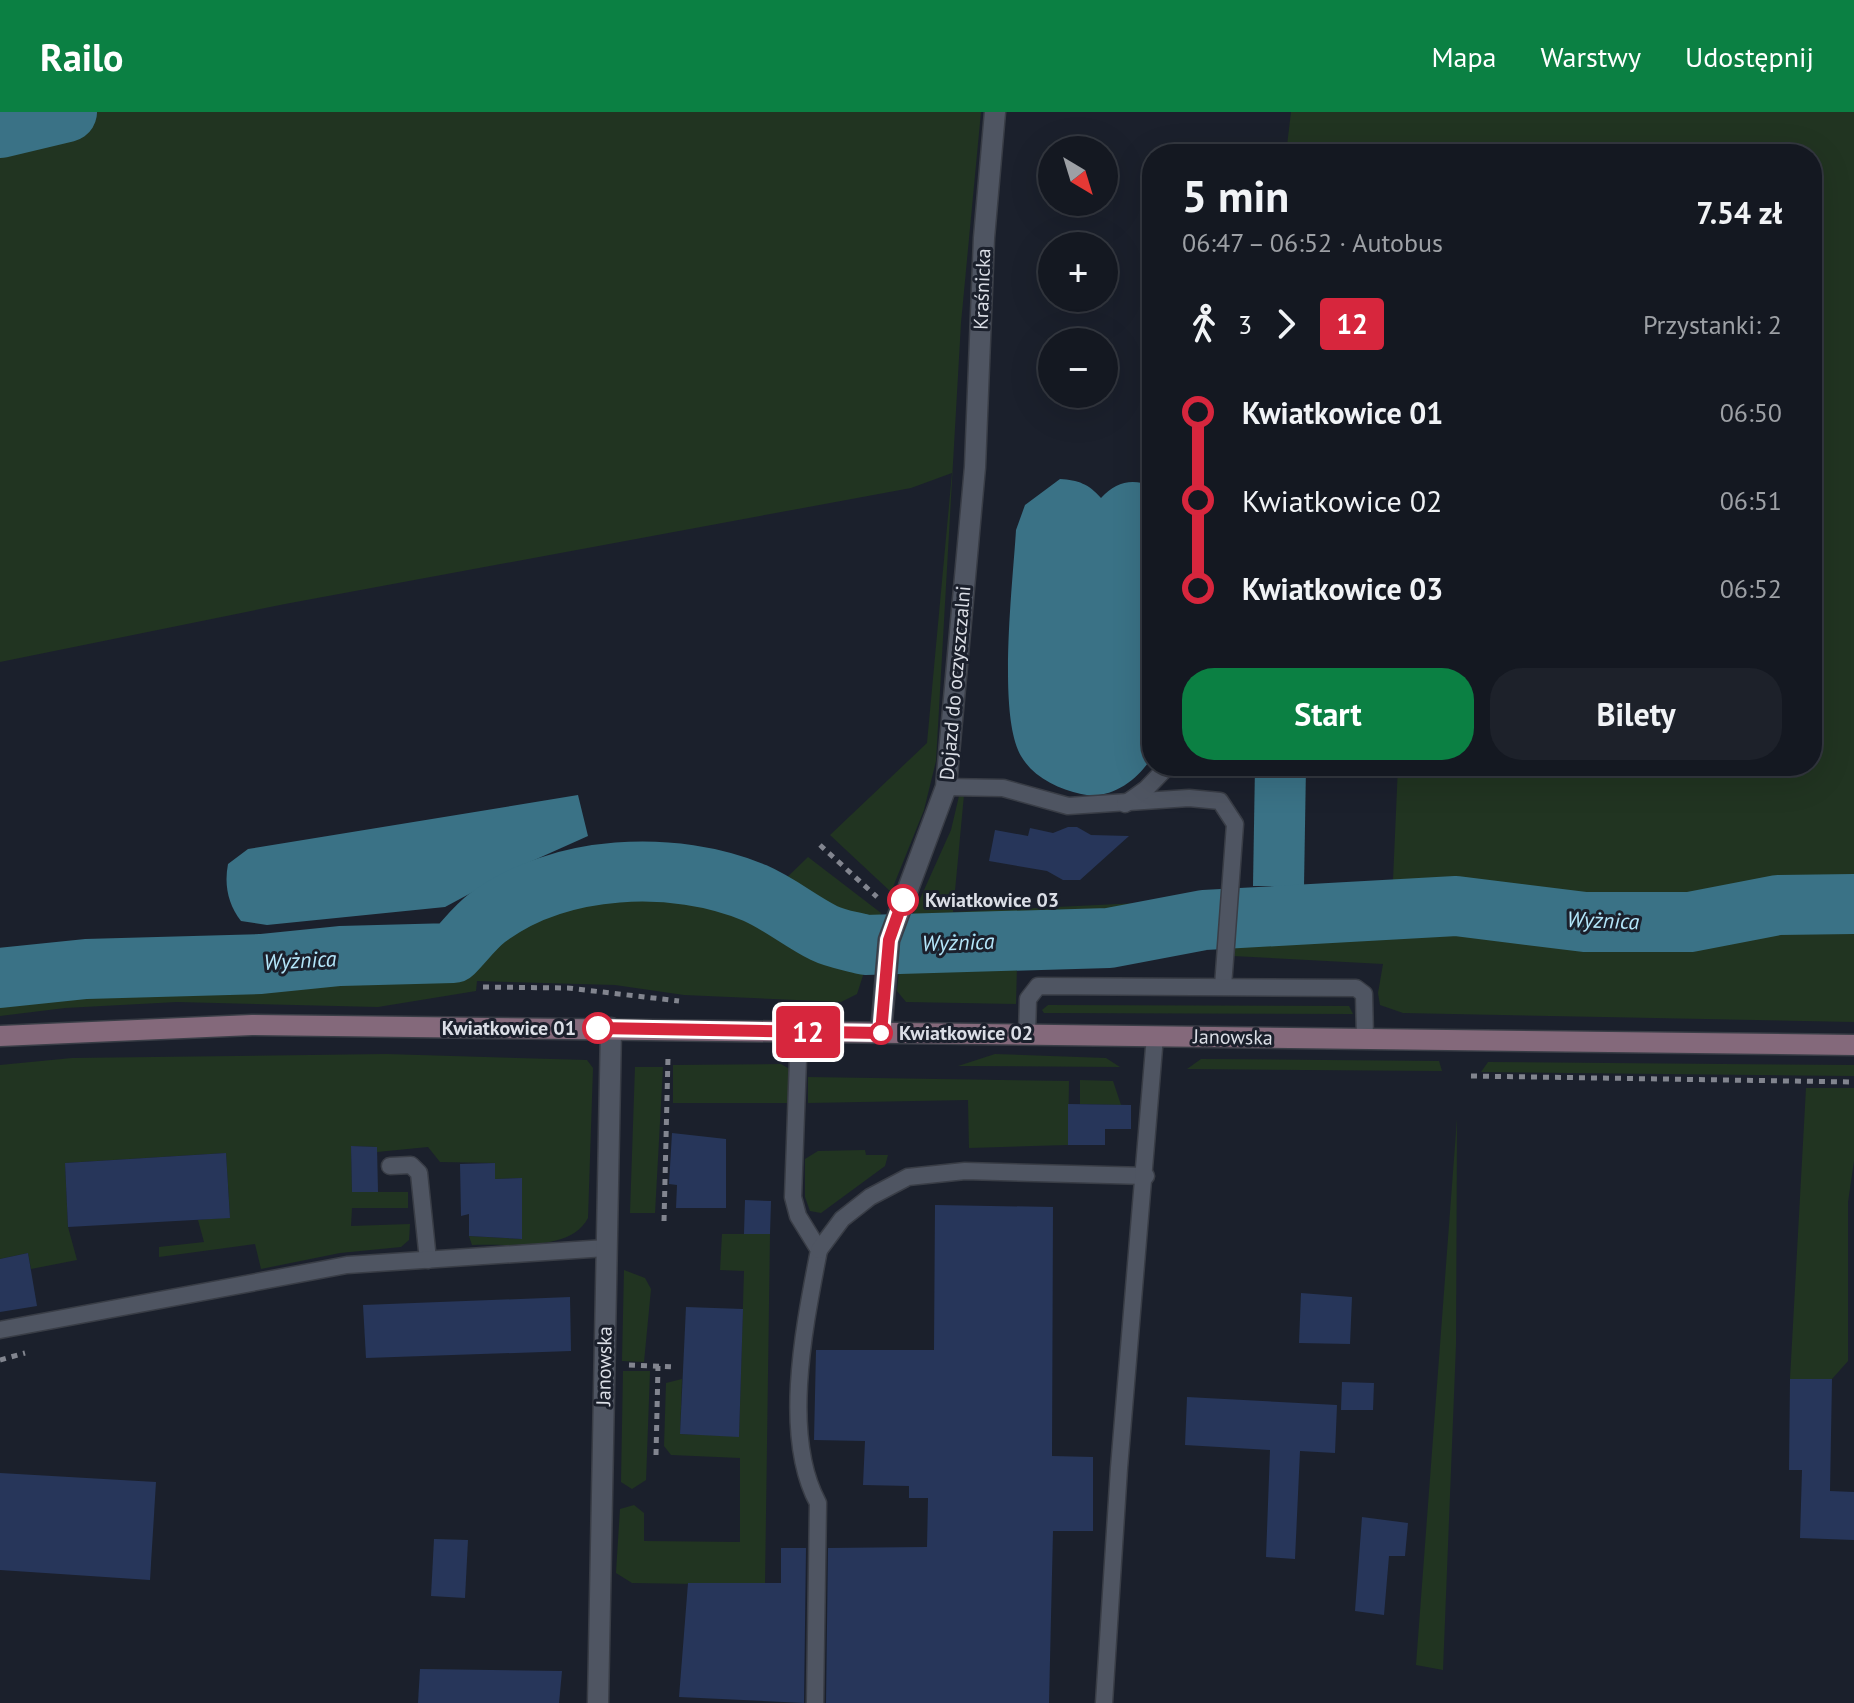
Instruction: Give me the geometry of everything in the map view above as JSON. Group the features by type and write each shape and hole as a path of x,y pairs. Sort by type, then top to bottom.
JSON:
{"street":[{"name":"Kraśnicka","path":"975,467 984,238 995,112"},
{"name":"Dojazd do oczyszczalni","path":"881,1033 885,967 896,914 932,830 946,787 975,467"},
{"name":"Janowska","path":"0,1036 252,1025 1854,1045"},
{"name":"Janowska","path":"598,1703 611,1028"}],"lane":[{"path":"1123,805 1158,776"},
{"path":"946,787 1003,788 1068,806 1123,805 1189,798 1220,801 1235,824 1223,986"},
{"path":"1027,1034 1028,999 1038,986 1223,986 1356,988 1364,994 1365,1038"},
{"path":"799,1031 793,1197 798,1216 819,1250"},
{"path":"1104,1703 1119,1468 1146,1176 1155,1036"},
{"path":"390,1166 411,1165 419,1173 428,1260"},
{"path":"815,1703 818,1503 807,1482 801,1457 800,1362 819,1250 842,1219 870,1197 908,1177 965,1171 1146,1176"},
{"path":"0,1330 347,1265 606,1248"}],"path":[{"path":"820,845 896,914"},
{"path":"483,987 568,988 691,1003"},
{"path":"664,1221 668,1057"},
{"path":"1471,1076 1854,1082"},
{"path":"628,1365 674,1367"},
{"path":"656,1455 658,1366"}],"green space":[{"path":"89,112 981,112 961,323 936,761 924,810 891,892 830,835 927,743 952,473 911,488 285,604 0,662 0,133"},
{"path":"1291,112 1854,112 1854,897 1792,897 1670,915 1588,916 1457,903 1392,903 1398,776 1822,776 1822,144 1287,144"},
{"path":"964,795 953,912 1220,899 1218,915 1108,935 902,939 951,830 959,796"},
{"path":"808,857 881,913 872,938 824,923 774,890"},
{"path":"644,876 684,878 725,886 753,897 825,938 871,951 857,994 841,1002 684,995 615,985 477,981 476,991 378,1007 177,1002 65,1008 0,1016 0,982 87,973 263,969 340,960 456,956 486,924 527,900 564,887"},
{"path":"498,898 451,944 0,971 0,951 426,939"},
{"path":"1854,912 1854,1022 1403,1013 1380,1005 1378,993 1383,964 1233,956 1237,923 1459,913 1582,931 1688,931 1778,913"},
{"path":"1218,923 1218,940 1121,962 1017,965 1016,1004 906,1002 897,991 901,948 1108,942"},
{"path":"1048,1005 1349,1006 1353,1014 1044,1013 1042,1010"},
{"path":"386,1054 587,1060 593,1068 588,1218 579,1229 567,1237 536,1244 472,1245 469,1236 522,1239 522,1178 495,1179 495,1163 440,1162 428,1147 377,1152 377,1147 351,1146 352,1192 408,1192 408,1208 352,1208 351,1226 410,1224 409,1240 401,1247 340,1253 261,1269 255,1244 159,1257 159,1247 204,1242 198,1220 230,1217 226,1153 65,1163 68,1227 77,1260 31,1269 28,1253 0,1259 0,1065 72,1058"},
{"path":"995,1054 1106,1058 1120,1067 958,1066"},
{"path":"1201,1059 1439,1061 1442,1071 1187,1069"},
{"path":"1488,1062 1854,1065 1854,1076 1481,1072"},
{"path":"781,1064 793,1071 790,1103 673,1103 673,1065"},
{"path":"635,1067 663,1067 655,1213 630,1213"},
{"path":"808,1077 1069,1081 1068,1145 969,1148 968,1100 808,1103"},
{"path":"1080,1080 1113,1081 1121,1105 1080,1104"},
{"path":"1806,1088 1854,1088 1854,1161 1848,1202 1848,1361 1832,1379 1790,1379"},
{"path":"1457,1119 1456,1344 1443,1670 1416,1665"},
{"path":"865,1150 866,1155 888,1155 885,1166 821,1213 810,1211 805,1197 805,1159 818,1151"},
{"path":"722,1234 770,1234 765,1585 632,1583 616,1573 620,1509 634,1505 644,1513 644,1541 740,1542 740,1458 671,1455 664,1446 666,1383 682,1379 680,1434 739,1436 744,1271 720,1270"},
{"path":"624,1270 645,1278 651,1289 644,1362 622,1361"},
{"path":"623,1371 650,1371 646,1480 632,1489 621,1482"}],"water":[{"path":"1060,479 1083,484 1101,498 1124,483 1142,483 1142,770 1131,781 1113,791 1081,794 1047,781 1026,763 1014,737 1008,647 1016,530 1025,505"},
{"path":"1255,776 1306,776 1304,886 1253,886"},
{"path":"578,795 588,836 521,866 445,907 267,925 241,921 230,901 228,864 248,849"}],"building":[{"path":"1077,827 1091,835 1129,836 1080,880 1063,880 1047,871 989,861 995,830 1028,836 1030,828 1053,833"},
{"path":"1068,1104 1131,1105 1131,1129 1105,1129 1105,1145 1068,1145"},
{"path":"672,1133 726,1139 726,1208 676,1208 677,1185 669,1184"},
{"path":"351,1146 377,1147 378,1192 352,1192"},
{"path":"226,1153 230,1218 68,1227 65,1163"},
{"path":"495,1163 495,1179 522,1178 522,1239 469,1236 469,1214 461,1216 460,1164"},
{"path":"745,1200 771,1201 770,1234 744,1234"},
{"path":"935,1205 1053,1207 1052,1456 1093,1457 1093,1531 1053,1531 1049,1703 826,1703 828,1548 927,1547 928,1498 909,1498 909,1486 863,1485 865,1441 814,1440 816,1350 934,1350"},
{"path":"28,1253 37,1306 0,1312 0,1259"},
{"path":"1301,1293 1352,1297 1350,1344 1299,1343"},
{"path":"570,1297 571,1351 366,1358 363,1305"},
{"path":"686,1307 743,1309 739,1437 680,1434"},
{"path":"1790,1379 1832,1379 1830,1491 1854,1492 1854,1540 1800,1538 1802,1470 1789,1470"},
{"path":"1342,1382 1374,1383 1373,1410 1341,1410"},
{"path":"1187,1397 1337,1405 1335,1453 1300,1451 1295,1559 1266,1557 1270,1450 1185,1445"},
{"path":"0,1473 156,1482 150,1580 0,1570"},
{"path":"1362,1517 1408,1523 1405,1556 1389,1556 1384,1615 1355,1611"},
{"path":"434,1539 468,1540 465,1598 431,1596"},
{"path":"781,1548 806,1548 804,1703 679,1697 688,1583 781,1583"},
{"path":"420,1669 562,1671 559,1703 418,1703"}],"waterway":[{"path":"0,128 67,112"},
{"name":"Wyżnica","path":"0,978 86,969 261,964 340,956 453,953 487,918 516,900 582,877 618,872 689,875 723,882 764,897 829,935 865,945 1109,938 1204,920 1456,906 1585,922 1690,922 1778,905 1854,904"}],"bus line":[{"name":"12","path":"598,1028 881,1033 889,940 903,900"}],"place":[{"name":"Kwiatkowice 03","path":"903,900"},
{"name":"Kwiatkowice 01","path":"598,1028"},
{"name":"Kwiatkowice 02","path":"881,1033"}]}
